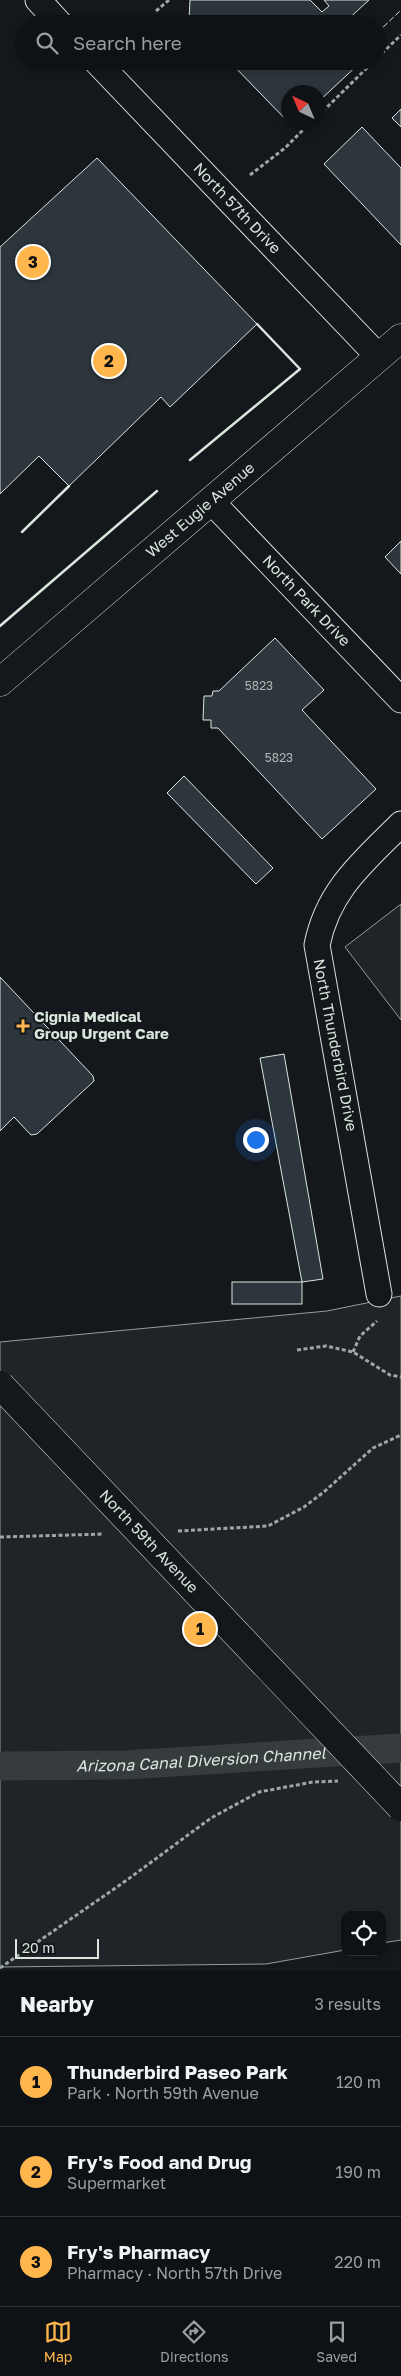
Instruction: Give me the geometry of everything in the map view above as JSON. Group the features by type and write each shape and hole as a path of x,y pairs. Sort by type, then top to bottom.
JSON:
{"main road":[{"name":"West Eugie Avenue","path":"0,682 401,338"},
{"name":"North 59th Avenue","path":"0,1385 401,1808"}],"street":[{"path":"38,0 52,15"},
{"name":"North 57th Drive","path":"105,70 378,356"},
{"name":"North Park Drive","path":"211,502 401,700"},
{"name":"North Thunderbird Drive","path":"379,1294 317,945 321,925 338,890 353,871 401,824"}],"path":[{"path":"156,11 169,0"},
{"path":"386,49 401,35"},
{"path":"326,108 365,70"},
{"path":"250,175 285,148 303,130"},
{"path":"353,1352 360,1336 379,1319"},
{"path":"297,1350 326,1346 353,1352 377,1368 401,1377"},
{"path":"171,1531 268,1526 304,1508 373,1448 401,1435"},
{"path":"0,1537 113,1534"},
{"path":"0,1968 211,1818 259,1792 313,1782 343,1781"}],"shaded area":[{"path":"401,904 401,1020 345,947"},
{"path":"401,1296 401,1940 386,1942 386,1911 341,1911 341,1951 266,1964 0,1967 0,1342 327,1311"}],"building":[{"path":"190,0 310,0 322,12 329,6 324,0 369,0 353,15 189,15"},
{"path":"238,70 352,70 326,95 326,85 281,85 281,115"},
{"path":"401,109 401,127 392,118"},
{"path":"362,127 401,168 401,245 324,164"},
{"path":"97,158 257,324 170,407 161,397 69,486 39,456 0,494 0,247"},
{"path":"401,541 401,574 385,557"},
{"path":"275,638 324,690 302,710 376,789 322,839 218,728 211,728 211,720 203,720 204,696 212,696 213,691 219,691"},
{"path":"184,776 273,868 256,884 167,793"},
{"name":"Cignia Medical Group Urgent Care","path":"0,977 93,1076 94,1081 37,1134 31,1135 14,1117 0,1131"},
{"path":"284,1054 323,1279 302,1282 260,1058"},
{"path":"232,1282 302,1282 302,1304 232,1304"}],"waterway":[{"name":"Arizona Canal Diversion Channel","path":"0,1766 125,1765 401,1748"}],"fence":[{"path":"386,24 401,10"}],"wall":[{"path":"190,460 300,369 257,324"},
{"path":"22,532 69,486"},
{"path":"0,626 157,491"}],"place":[{"name":"Fry's Pharmacy","path":"33,262"},
{"name":"Fry's Food and Drug","path":"109,361"},
{"name":"Cignia Medical Group Urgent Care","path":"23,1026"},
{"name":"Thunderbird Paseo Park","path":"200,1629"}]}
